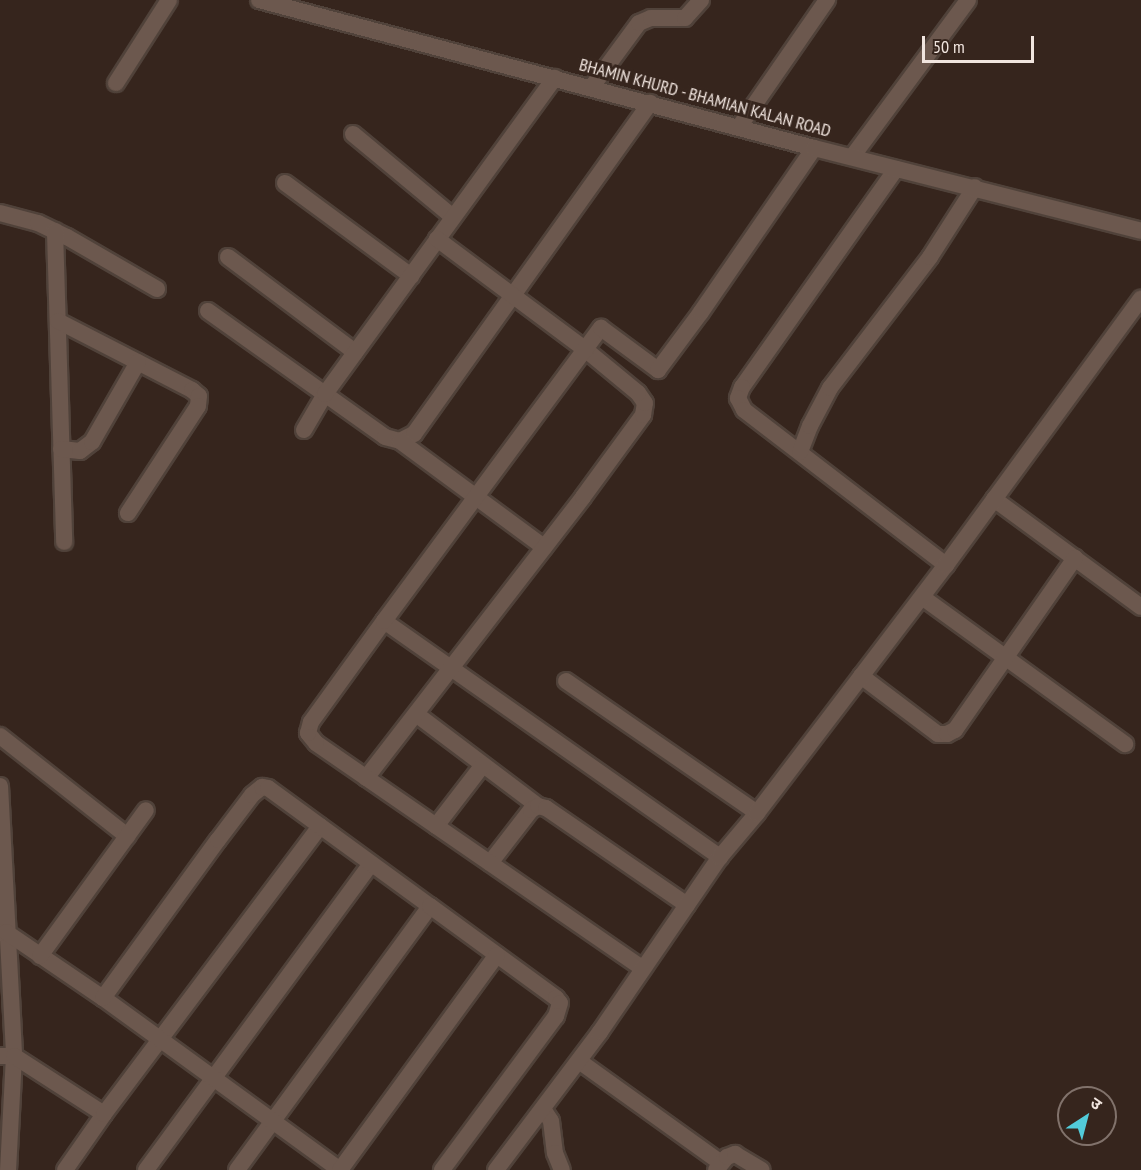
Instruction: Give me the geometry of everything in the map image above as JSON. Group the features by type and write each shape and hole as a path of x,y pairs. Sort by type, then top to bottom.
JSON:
{"street":[{"path":"116,83 169,0"},
{"name":"BHAMIN KHURD - BHAMIAN KALAN ROAD","path":"259,0 814,148 975,187 1141,231"},
{"path":"591,88 639,23 651,18 685,18 701,0"},
{"path":"739,127 827,0"},
{"path":"852,156 968,0"},
{"path":"304,430 325,394 555,78"},
{"path":"400,441 414,434 650,103"},
{"path":"353,134 453,217"},
{"path":"642,968 316,743 308,733 311,723 384,621 601,328 658,370 701,312 814,148"},
{"path":"896,169 742,387 738,399 744,410 946,565"},
{"path":"285,183 411,276"},
{"path":"800,452 810,426 830,388 930,257 975,187"},
{"path":"0,213 39,223 56,231 158,289"},
{"path":"56,231 64,542"},
{"path":"366,778 643,415 645,403 638,393 586,350 437,239"},
{"path":"228,257 356,352"},
{"path":"496,1170 579,1061 720,857 757,813 922,597 1141,299"},
{"path":"208,311 384,437 400,441 544,547"},
{"path":"58,321 192,390 199,396 198,406 128,513"},
{"path":"61,449 80,451 92,442 138,362"},
{"path":"994,499 1141,607"},
{"path":"861,676 938,734 947,734 955,730 1075,558"},
{"path":"922,597 1125,744"},
{"path":"384,621 720,857"},
{"path":"566,681 757,813"},
{"path":"416,714 538,806 546,808 687,905"},
{"path":"0,736 127,836"},
{"path":"436,826 483,765"},
{"path":"0,786 8,1170"},
{"path":"103,998 257,789 268,788 556,998 560,1009 441,1170"},
{"path":"490,863 531,810 538,806"},
{"path":"40,956 146,810"},
{"path":"65,1170 104,1114 320,826"},
{"path":"146,1170 371,864"},
{"path":"237,1170 430,906"},
{"path":"3,932 103,998 274,1121 336,1169 497,955"},
{"path":"7,1056 104,1114"},
{"path":"579,1061 719,1167 735,1154 762,1170"},
{"path":"543,1109 550,1121 555,1153 562,1170"}]}
